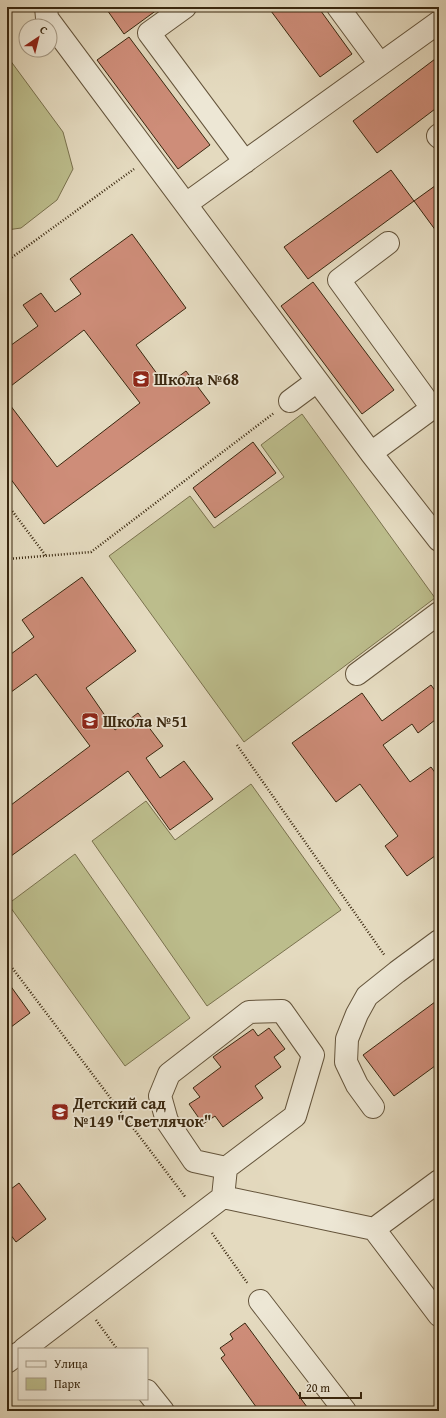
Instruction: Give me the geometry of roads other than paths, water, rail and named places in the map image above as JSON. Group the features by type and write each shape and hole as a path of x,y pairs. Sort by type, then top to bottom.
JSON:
{"street":[{"path":"46,7 47,18 371,453 439,540"},
{"path":"185,7 149,33 245,162"},
{"path":"338,7 380,64"},
{"path":"186,204 439,22"},
{"path":"371,453 436,406 339,280 388,243"},
{"path":"290,401 317,381"},
{"path":"357,674 439,613"},
{"path":"373,1106 357,1085 346,1062 347,1039 357,1014 367,996 439,941"},
{"path":"25,1348 223,1197 226,1168 295,1116 313,1055 282,1011 249,1012 169,1074 160,1096 167,1121 194,1161 226,1168"},
{"path":"374,1229 439,1180"},
{"path":"223,1197 374,1229 439,1315"},
{"path":"260,1301 345,1411"},
{"path":"7,1362 18,1353"},
{"path":"148,1392 163,1411"}],"place":[{"name":"Школа №68","path":"141,379"},
{"name":"Школа №51","path":"90,721"},
{"name":"Детский сад №149 \"Светлячок\"","path":"60,1112"}]}
